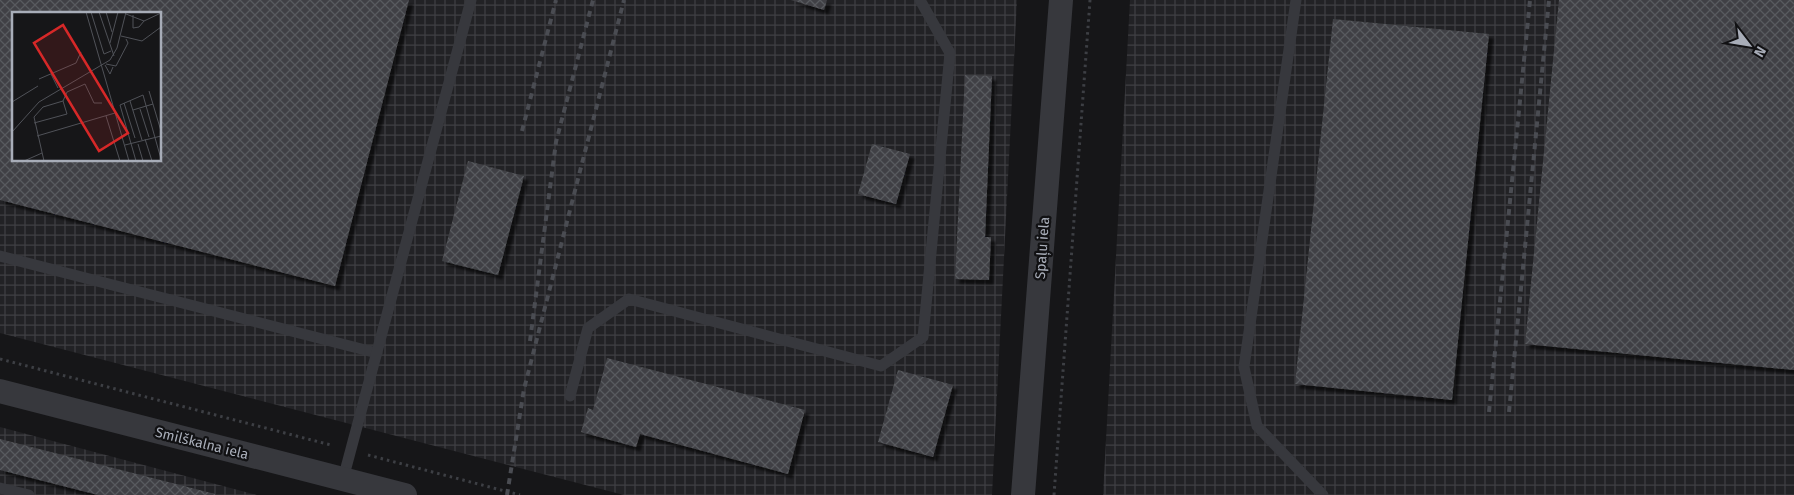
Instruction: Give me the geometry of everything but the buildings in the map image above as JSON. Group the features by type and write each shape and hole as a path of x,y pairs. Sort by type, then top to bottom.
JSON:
{"street":[{"name":"Spaļu iela","path":"1023,495 1061,0"},
{"name":"Smilškalna iela","path":"0,391 405,495"}],"lane":[{"path":"343,479 471,0"},
{"path":"570,396 588,328 629,299 881,366 923,337 950,53 920,0"},
{"path":"1296,0 1244,367 1258,426 1323,495"},
{"path":"0,256 377,353"},
{"path":"0,488 29,495"}],"path":[{"path":"1054,495 1090,0"},
{"path":"0,359 520,495"}],"shaded area":[{"path":"0,0 1017,0 992,495 624,495 0,333"},
{"path":"1130,0 1794,0 1794,495 1103,495"},
{"path":"0,427 257,495 0,495"}],"railway":[{"path":"522,131 556,0"},
{"path":"530,341 556,142 593,0"},
{"path":"507,495 524,389 624,0"},
{"path":"1489,412 1530,0"},
{"path":"1509,412 1549,0"}]}
